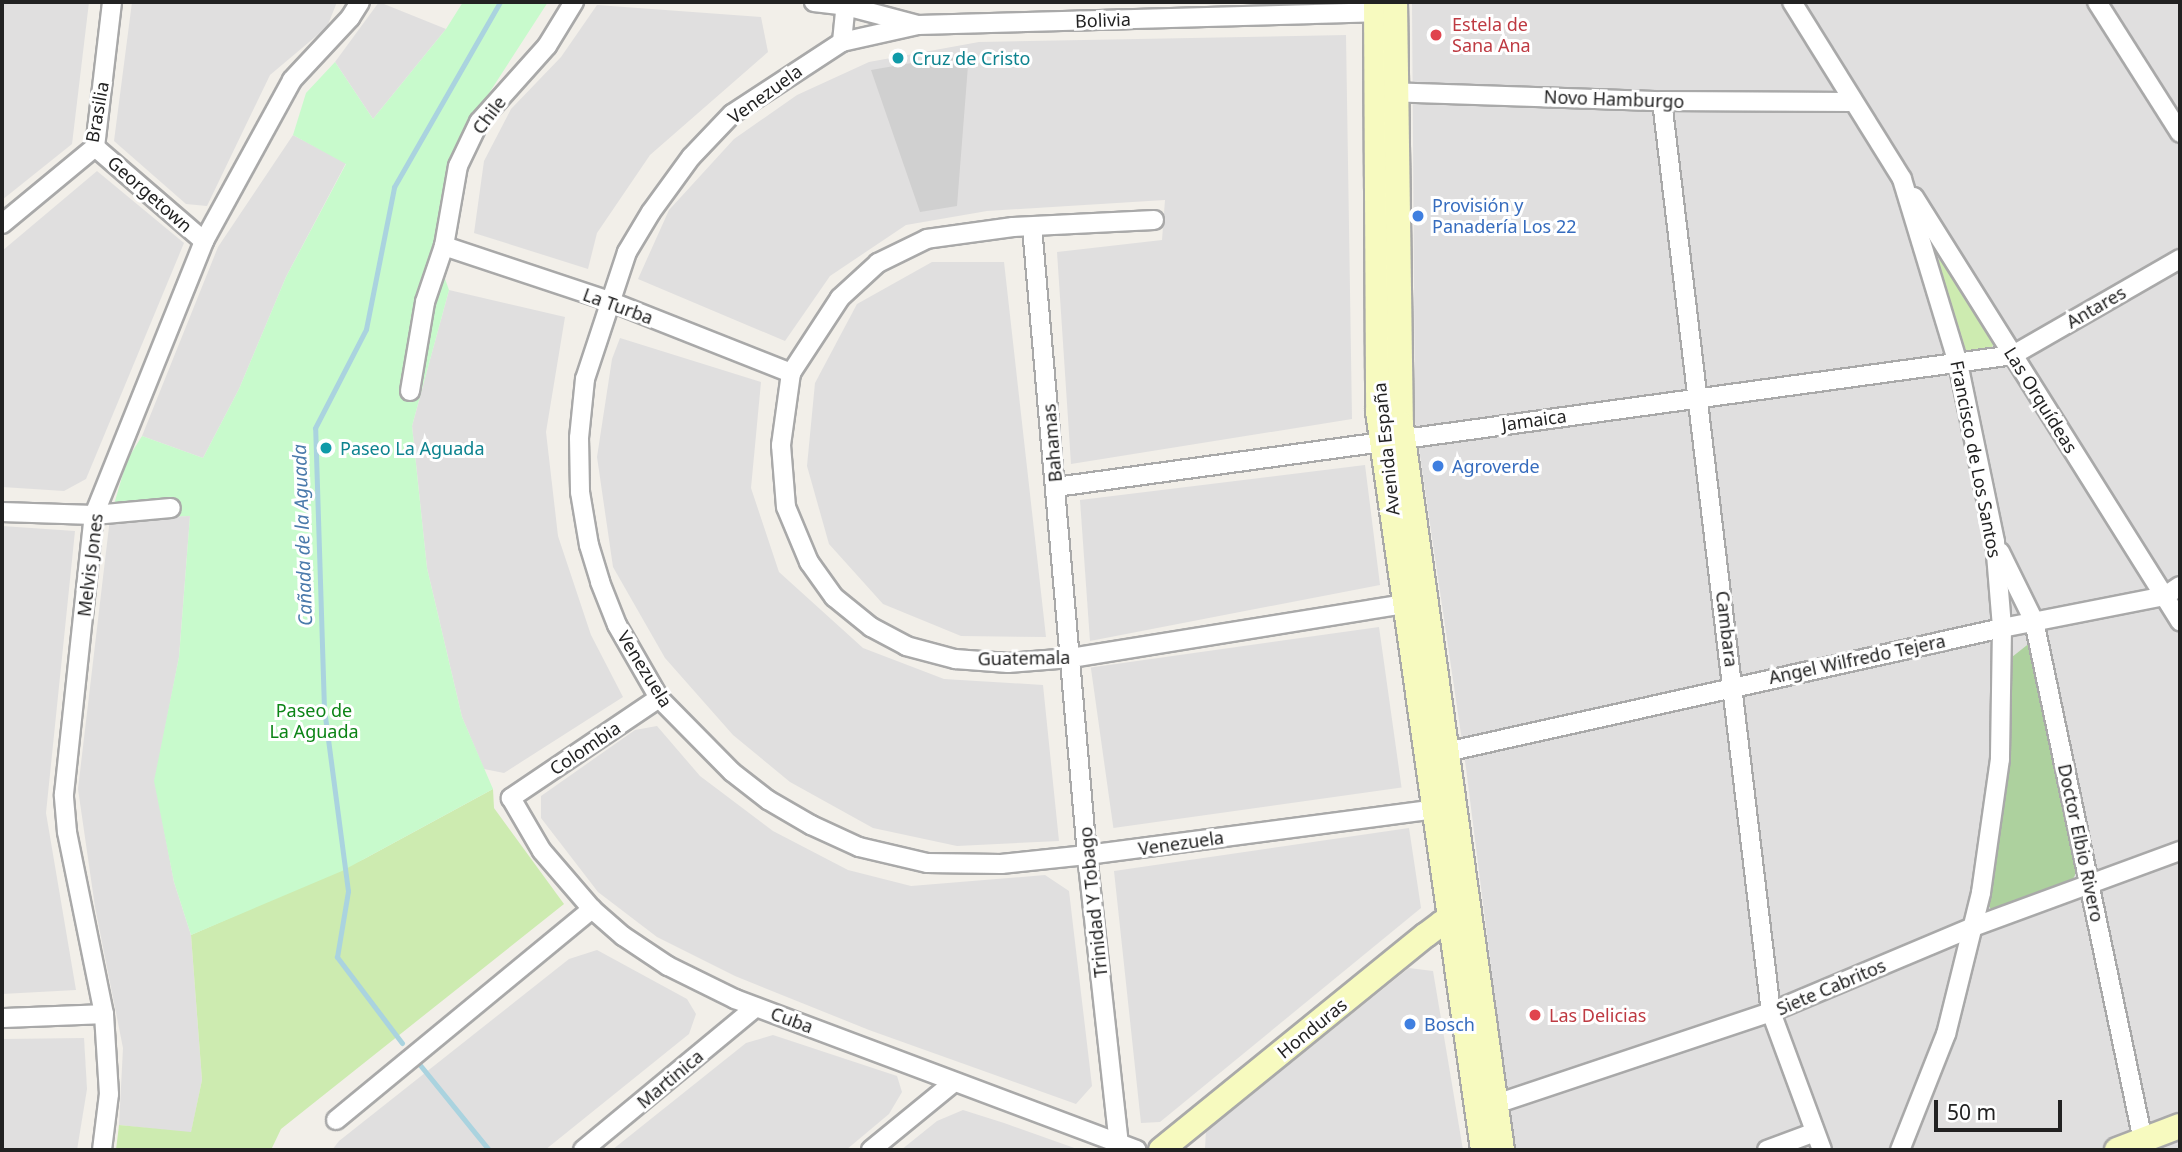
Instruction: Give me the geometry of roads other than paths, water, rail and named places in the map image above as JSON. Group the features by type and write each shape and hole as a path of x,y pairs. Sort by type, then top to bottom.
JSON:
{"main road":[{"name":"Avenida España","path":"1386,7 1386,92 1397,260 1393,439 1487,1107 1502,1150"},
{"name":"Honduras","path":"1161,1150 1426,935 1442,923 1460,920"},
{"name":"Avenida España","path":"1483,1150 1487,1107"},
{"path":"2117,1150 2145,1145 2180,1126"}],"street":[{"name":"Brasilia","path":"2,224 95,147 111,2"},
{"name":"Melvis Jones","path":"102,1150 109,1094 104,1014 67,832 64,794 94,515 204,241 292,80 350,18 360,2"},
{"name":"Chile","path":"410,391 425,302 444,246 458,166 479,122 547,46 574,2"},
{"name":"Bolivia","path":"814,2 846,4 918,25 1386,7"},
{"name":"Francisco de Los Santos","path":"1792,2 1902,179 1958,363 1995,542 2002,628 2000,759 1981,893 1946,1034 1900,1150"},
{"path":"2097,2 2180,133"},
{"path":"842,42 846,4"},
{"name":"Venezuela","path":"918,25 842,42 732,114 691,157 651,212 627,252 585,379 579,438 582,516 589,545 617,625 659,698 732,772 768,800 811,825 859,847 927,863 1001,863 1087,855 1445,808"},
{"name":"Novo Hamburgo","path":"1386,92 1662,101 1852,102"},
{"name":"Cambara","path":"1662,101 1735,686 1772,1012 1822,1150"},
{"name":"Georgetown","path":"95,147 204,241"},
{"name":"Las Orquídeas","path":"1902,179 2180,621"},
{"name":"Guatemala","path":"1154,220 1032,227 927,239 878,263 840,298 790,373 781,445 786,507 810,562 834,597 871,626 906,646 955,659 1008,663 1071,658 1416,602"},
{"name":"Bahamas","path":"1032,227 1071,658"},
{"name":"La Turba","path":"444,246 609,302 790,373"},
{"name":"Antares","path":"2013,355 2180,259"},
{"name":"Jamaica","path":"1056,486 2013,355"},
{"path":"2,512 94,515 171,508"},
{"name":"Doctor Elbio Rivero","path":"1995,542 2034,621 2145,1145"},
{"path":"2165,596 2180,586"},
{"name":"Angel Wilfredo Tejera","path":"1437,754 2034,621 2165,596"},
{"name":"Trinidad Y Tobago","path":"1071,658 1087,855 1128,1147"},
{"name":"Colombia","path":"511,798 659,698"},
{"name":"Cuba","path":"511,798 542,851 592,909 623,936 668,966 756,1007 1128,1147"},
{"name":"Siete Cabritos","path":"1487,1107 1772,1012 1973,927 2180,851"},
{"path":"336,1120 592,909"},
{"name":"Martinica","path":"583,1150 756,1007"},
{"path":"2,1018 104,1014"},
{"path":"871,1150 954,1082"},
{"path":"1767,1150 1815,1132"}],"waterway":[{"name":"Cañada de la Aguada","path":"402,1043 337,957 348,891 324,709 315,428 366,329 394,187 500,2"},
{"name":"Cañada de la Aguada","path":"420,1065 489,1150"}],"place":[{"name":"Estela de Sana Ana","path":"1436,35"},
{"name":"Cruz de Cristo","path":"898,58"},
{"name":"Provisión y Panadería Los 22","path":"1418,216"},
{"name":"Paseo La Aguada","path":"326,448"},
{"name":"Agroverde","path":"1438,466"},
{"name":"Las Delicias","path":"1535,1015"},
{"name":"Bosch","path":"1410,1024"}],"park label":[{"name":"Paseo de La Aguada","path":"314,721"}]}
